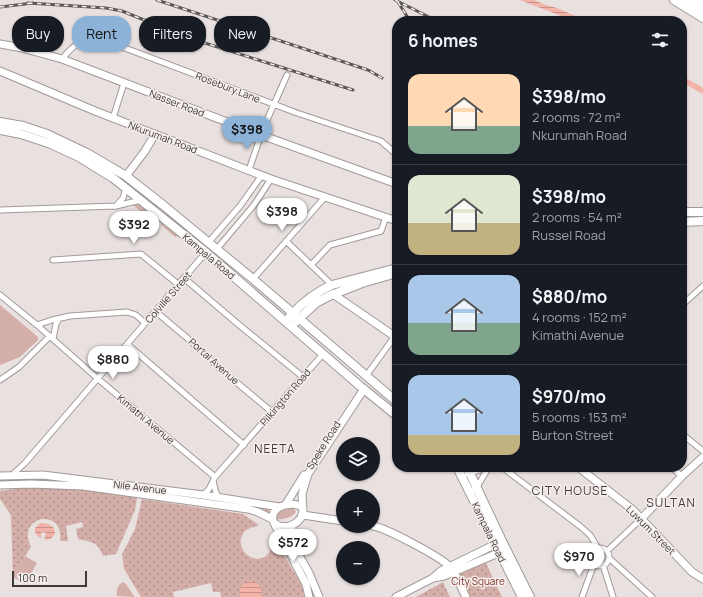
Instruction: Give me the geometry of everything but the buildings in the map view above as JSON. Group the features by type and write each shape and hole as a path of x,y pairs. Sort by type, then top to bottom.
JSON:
{"highway":[{"path":"687,0 703,10"}],"main road":[{"path":"674,0 703,18"},
{"path":"699,0 703,2"},
{"name":"Nasser Road","path":"0,44 22,48 62,59 261,135 392,182"},
{"name":"Nkurumah Road","path":"0,71 113,118 271,179 392,220"},
{"name":"Kampala Road","path":"0,122 24,126 47,134 87,153 126,176 163,204 216,250 253,279 392,398"},
{"name":"Kampala Road","path":"0,130 28,136 66,151 99,168 141,200 392,412"},
{"path":"126,176 145,151 155,134"},
{"path":"687,212 703,212"},
{"path":"687,222 703,221"},
{"path":"288,324 314,295 332,285 392,269"},
{"path":"296,315 333,294 362,283 392,277"},
{"path":"333,294 392,334"},
{"name":"Speke Road","path":"283,506 316,454 362,387"},
{"name":"Speke Road","path":"302,507 302,494 308,474 362,387"},
{"path":"687,471 703,457"},
{"name":"Kampala Road","path":"466,472 477,487 498,543"},
{"name":"Kampala Road","path":"466,472 470,493 498,543 522,597"},
{"name":"Luwum Street","path":"584,472 642,518 692,572 703,579"},
{"path":"642,518 686,472"},
{"name":"Nile Avenue","path":"0,476 43,475 283,506"},
{"name":"Nile Avenue","path":"0,485 31,484 82,486 248,510 258,512 274,522"},
{"path":"274,522 283,526 292,525 298,521 302,515 302,507 297,505 283,506 275,512 274,522 306,584 309,597"},
{"path":"302,515 336,521"},
{"path":"292,525 292,543 309,573 319,597"},
{"path":"380,528 440,559 451,570 466,597"},
{"path":"451,570 498,543"},
{"path":"396,597 433,578 441,571 451,570 502,551"},
{"name":"Kampala Road","path":"502,551 530,597"}],"street":[{"name":"Rosebury Lane","path":"62,59 82,41 90,38 101,39 275,104 381,141 392,151"},
{"path":"248,170 261,135 287,75"},
{"path":"113,118 124,83"},
{"path":"208,243 240,206 262,175"},
{"path":"216,250 261,196 271,179"},
{"path":"116,206 123,198 126,188"},
{"path":"253,279 325,198"},
{"path":"0,210 116,206 141,200"},
{"path":"240,206 248,212"},
{"path":"311,265 330,245 381,231 386,218"},
{"path":"286,241 332,285"},
{"path":"53,260 141,254 179,285"},
{"name":"Colville Street","path":"12,475 25,463 204,254"},
{"path":"184,278 303,377"},
{"path":"687,300 703,286"},
{"name":"Kimathi Avenue","path":"0,296 38,325 51,338 214,479 216,493 220,498"},
{"name":"Portal Avenue","path":"155,311 272,412"},
{"path":"38,325 70,316 127,312 136,315 145,323"},
{"path":"0,380 19,367 51,338 59,319"},
{"path":"366,376 392,342"},
{"path":"127,344 244,445"},
{"name":"Pilkington Road","path":"214,479 323,354"},
{"path":"687,438 703,451"},
{"path":"25,463 26,475"},
{"path":"470,493 477,487 486,472"},
{"path":"508,472 590,535 598,548"},
{"path":"677,472 682,476"},
{"path":"203,496 209,490 214,479"},
{"path":"607,551 642,518"},
{"path":"609,558 608,562 604,566 594,564 591,559 592,553 598,548 603,548 607,551 609,558 652,597"},
{"path":"582,597 594,564"},
{"path":"604,566 613,597"}],"green space":[{"path":"135,200 152,212 155,220 153,221 134,206 133,204"},
{"path":"161,221 180,236 175,237 161,225"},
{"path":"0,305 38,337 38,340 20,357 0,365"},
{"path":"52,478 272,506 269,510 269,515 75,481 39,480 0,483 0,480"},
{"path":"44,485 83,488 137,498 135,510 116,554 103,556 97,545 78,539 76,529 83,527 82,522 66,526 68,541 60,541 60,530 55,523 49,520 41,519 34,522 29,528 28,536 31,547 13,577 11,515 0,499 0,491"},
{"path":"142,499 243,514 259,525 245,531 241,537 242,549 251,557 257,559 262,558 270,551 274,539 302,585 304,597 221,597 220,592 213,592 211,583 173,592 174,597 141,597 124,569 122,554 135,529"},
{"path":"292,508 296,512 292,516 284,519 275,519 279,512"},
{"path":"25,556 37,563 25,584 13,577"},
{"name":"City Square","path":"485,561 502,597 470,597 459,575"},
{"path":"123,582 126,584 134,597 117,596 118,588"},
{"path":"443,582 450,597 416,597"}],"shaded area":[{"path":"520,0 534,0 575,16 561,16"},
{"path":"40,523 48,524 54,528 55,533 51,539 44,539 46,534 44,532 41,533 41,538 36,534 35,528"},
{"path":"249,581 255,582 260,586 262,591 261,597 241,597 241,587"}],"waterway":[{"path":"687,82 703,91"}],"railway":[{"path":"157,0 368,70 382,78"},
{"path":"395,0 427,16"},
{"path":"398,2 407,16"},
{"path":"28,3 106,8 122,11 186,37 353,90"},
{"path":"0,7 33,3"}],"district":[{"name":"NEETA","path":"275,448"},
{"name":"CITY HOUSE","path":"570,490"},
{"name":"SULTAN","path":"671,502"}]}
